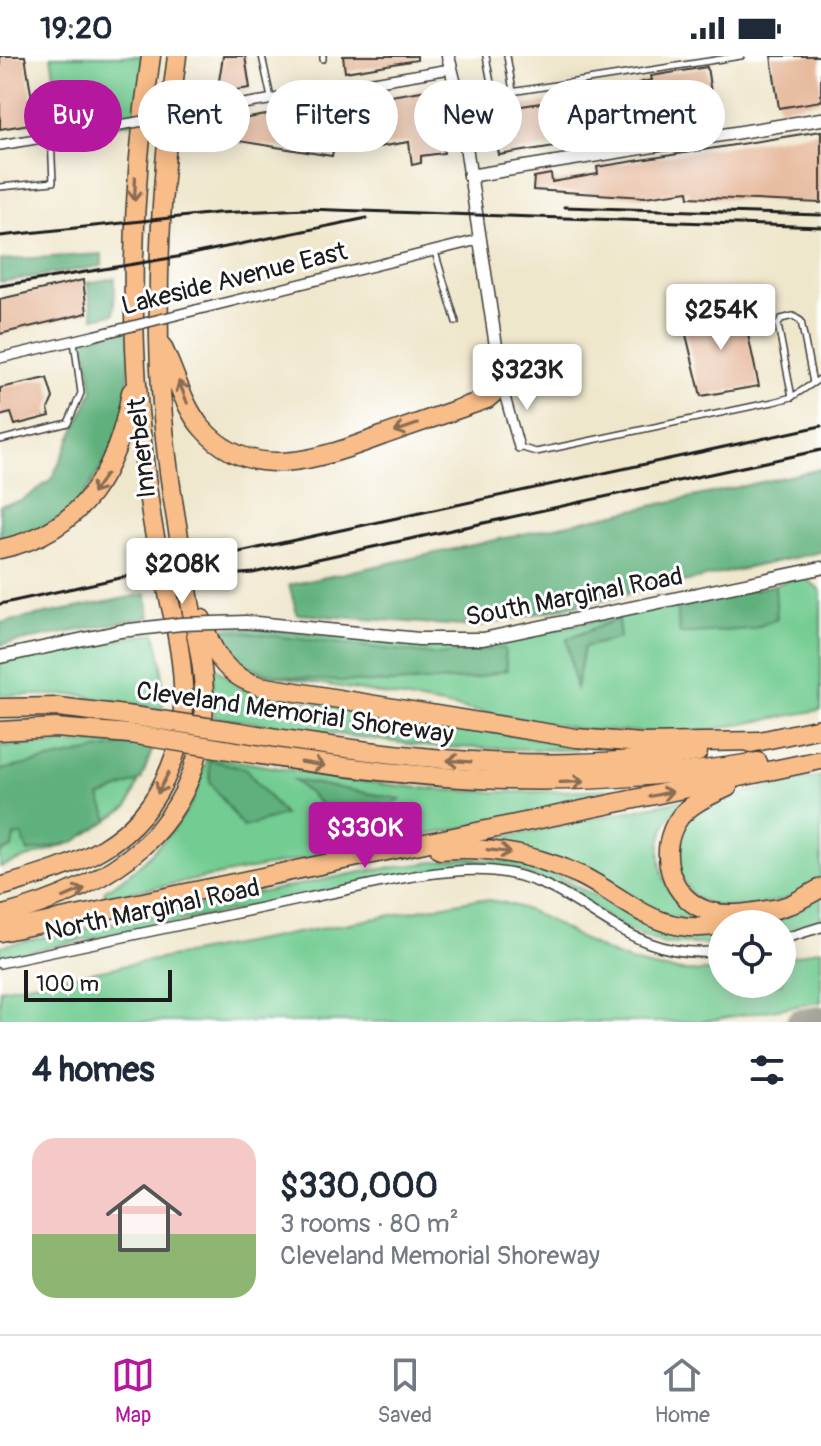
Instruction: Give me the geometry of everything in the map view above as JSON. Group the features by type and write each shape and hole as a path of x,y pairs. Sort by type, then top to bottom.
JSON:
{"highway":[{"name":"Innerbelt","path":"0,887 68,867 106,848 145,813 164,783 176,751 183,679 152,516 136,357 135,178 151,56"},
{"name":"Innerbelt","path":"0,916 56,900 106,877 149,841 179,799 192,768 204,706 164,433 158,339 164,169 177,56"},
{"path":"158,339 190,410 203,429 239,454 271,463 320,458 487,399 502,386"},
{"path":"0,549 28,540 59,524 83,505 102,480 123,436 136,357"},
{"path":"182,556 215,653 231,673 252,684 586,739 642,743 760,741"},
{"name":"Cleveland Memorial Shoreway","path":"0,708 58,707 132,725"},
{"path":"0,731 132,725 238,742 390,774 523,783 666,776 821,751"},
{"name":"Cleveland Memorial Shoreway","path":"238,742 512,763 654,758 821,728"},
{"path":"0,932 821,760"},
{"path":"752,775 698,802 680,817 668,844 669,869 682,894 703,909 731,914 774,909"},
{"path":"366,856 459,849 510,852 578,875 654,920 688,928 708,926"},
{"path":"771,910 821,888"}],"street":[{"path":"362,80 449,62"},
{"path":"122,125 266,100"},
{"path":"469,176 821,119"},
{"path":"0,145 24,141"},
{"path":"466,152 502,386 519,447"},
{"name":"Lakeside Avenue East","path":"0,358 478,240"},
{"name":"South Marginal Road","path":"0,657 121,631 181,624 246,622 419,639 483,639 821,568"},
{"name":"North Marginal Road","path":"0,963 363,887 481,870 514,874 546,885 625,935 647,944 680,952 708,951"},
{"path":"796,935 821,927"}],"lane":[{"path":"262,56 267,80"},
{"path":"486,56 490,80"},
{"path":"507,56 511,80"},
{"path":"522,90 741,56"},
{"path":"0,187 53,182 52,152"},
{"path":"435,251 456,322"},
{"path":"792,397 778,325 781,319 793,316 801,321 813,383"},
{"path":"0,440 68,423 81,393 74,340"},
{"path":"519,447 536,452 792,397 821,378"}],"green space":[{"path":"51,56 151,56 148,80 138,80 138,122 122,124 122,80 55,80"},
{"path":"102,254 102,266 0,282 0,260"},
{"path":"115,278 114,314 94,318 87,283"},
{"path":"132,326 125,427 75,512 0,549 0,505 21,501 51,480 93,391 84,338"},
{"path":"821,469 821,552 476,627 297,614 289,585"},
{"path":"797,577 808,580 821,591 821,710 691,733 585,730 249,671 218,646 215,629 233,627 445,646 476,645 775,585"},
{"path":"775,585 777,619 752,629 680,634 676,606"},
{"path":"146,594 150,617 0,645 0,623"},
{"path":"618,619 620,638 584,647 576,690 567,639"},
{"path":"224,630 437,655 504,648 507,670 472,679 392,683 272,675 235,660"},
{"path":"155,633 162,664 163,709 80,695 0,695 0,663"},
{"path":"213,665 237,686 254,693 575,745 576,750 431,747 214,717"},
{"path":"130,742 154,746 128,807 74,842 0,867 0,746"},
{"path":"127,744 153,748 141,780 100,797 109,820 74,842 28,852 22,835 14,836 12,848 0,853 0,770"},
{"path":"207,756 431,789 529,792 640,787 639,794 106,897 104,891 141,864 183,815 196,792"},
{"path":"209,760 245,768 284,815 243,827 210,782"},
{"path":"821,776 821,883 777,901 744,907 713,905 695,897 681,876 676,854 680,833 693,815 730,797"},
{"path":"294,780 401,799 352,832"},
{"path":"686,799 668,820 662,835 662,873 666,885 681,905 708,922 656,914 491,844 491,840"},
{"path":"465,858 511,862 553,874 666,933 708,932 708,944 663,944 625,929 562,888 507,868 469,864 0,957 0,946 366,871"},
{"path":"821,896 821,922 816,925 796,930 796,910"},
{"path":"477,899 524,909 606,952 638,963 671,970 708,971 708,998 796,998 796,955 821,949 821,1002 699,1022 0,1022 0,989"}],"building":[{"path":"0,56 25,56 29,80 24,80 24,125 0,129"},
{"path":"223,56 245,56 249,80 219,80"},
{"path":"343,56 417,56 417,60 345,72"},
{"path":"771,56 821,56 821,101 779,108"},
{"path":"707,67 709,80 652,80 651,76"},
{"path":"414,92 414,152 444,153 421,156 421,163 412,165 409,142 398,144 398,95"},
{"path":"538,103 538,149 522,151 522,106"},
{"path":"266,115 266,145 250,143 250,118"},
{"path":"821,131 821,203 689,197 688,191 645,197 533,190 534,177 551,174 552,182 598,174 597,167 690,152 725,152 725,146"},
{"path":"307,152 333,152 332,156"},
{"path":"83,280 87,313 0,334 0,299"},
{"path":"742,307 759,386 701,396 682,318"},
{"path":"47,378 53,398 48,409 50,416 15,425 11,413 0,416 0,388"}],"taxiway":[{"path":"799,1022 821,1019"}],"railway":[{"path":"564,207 821,215"},
{"path":"0,236 217,213 306,209 821,227"},
{"path":"0,286 177,257 367,218"},
{"path":"0,604 821,426"},
{"path":"150,581 253,573 821,450"}]}
